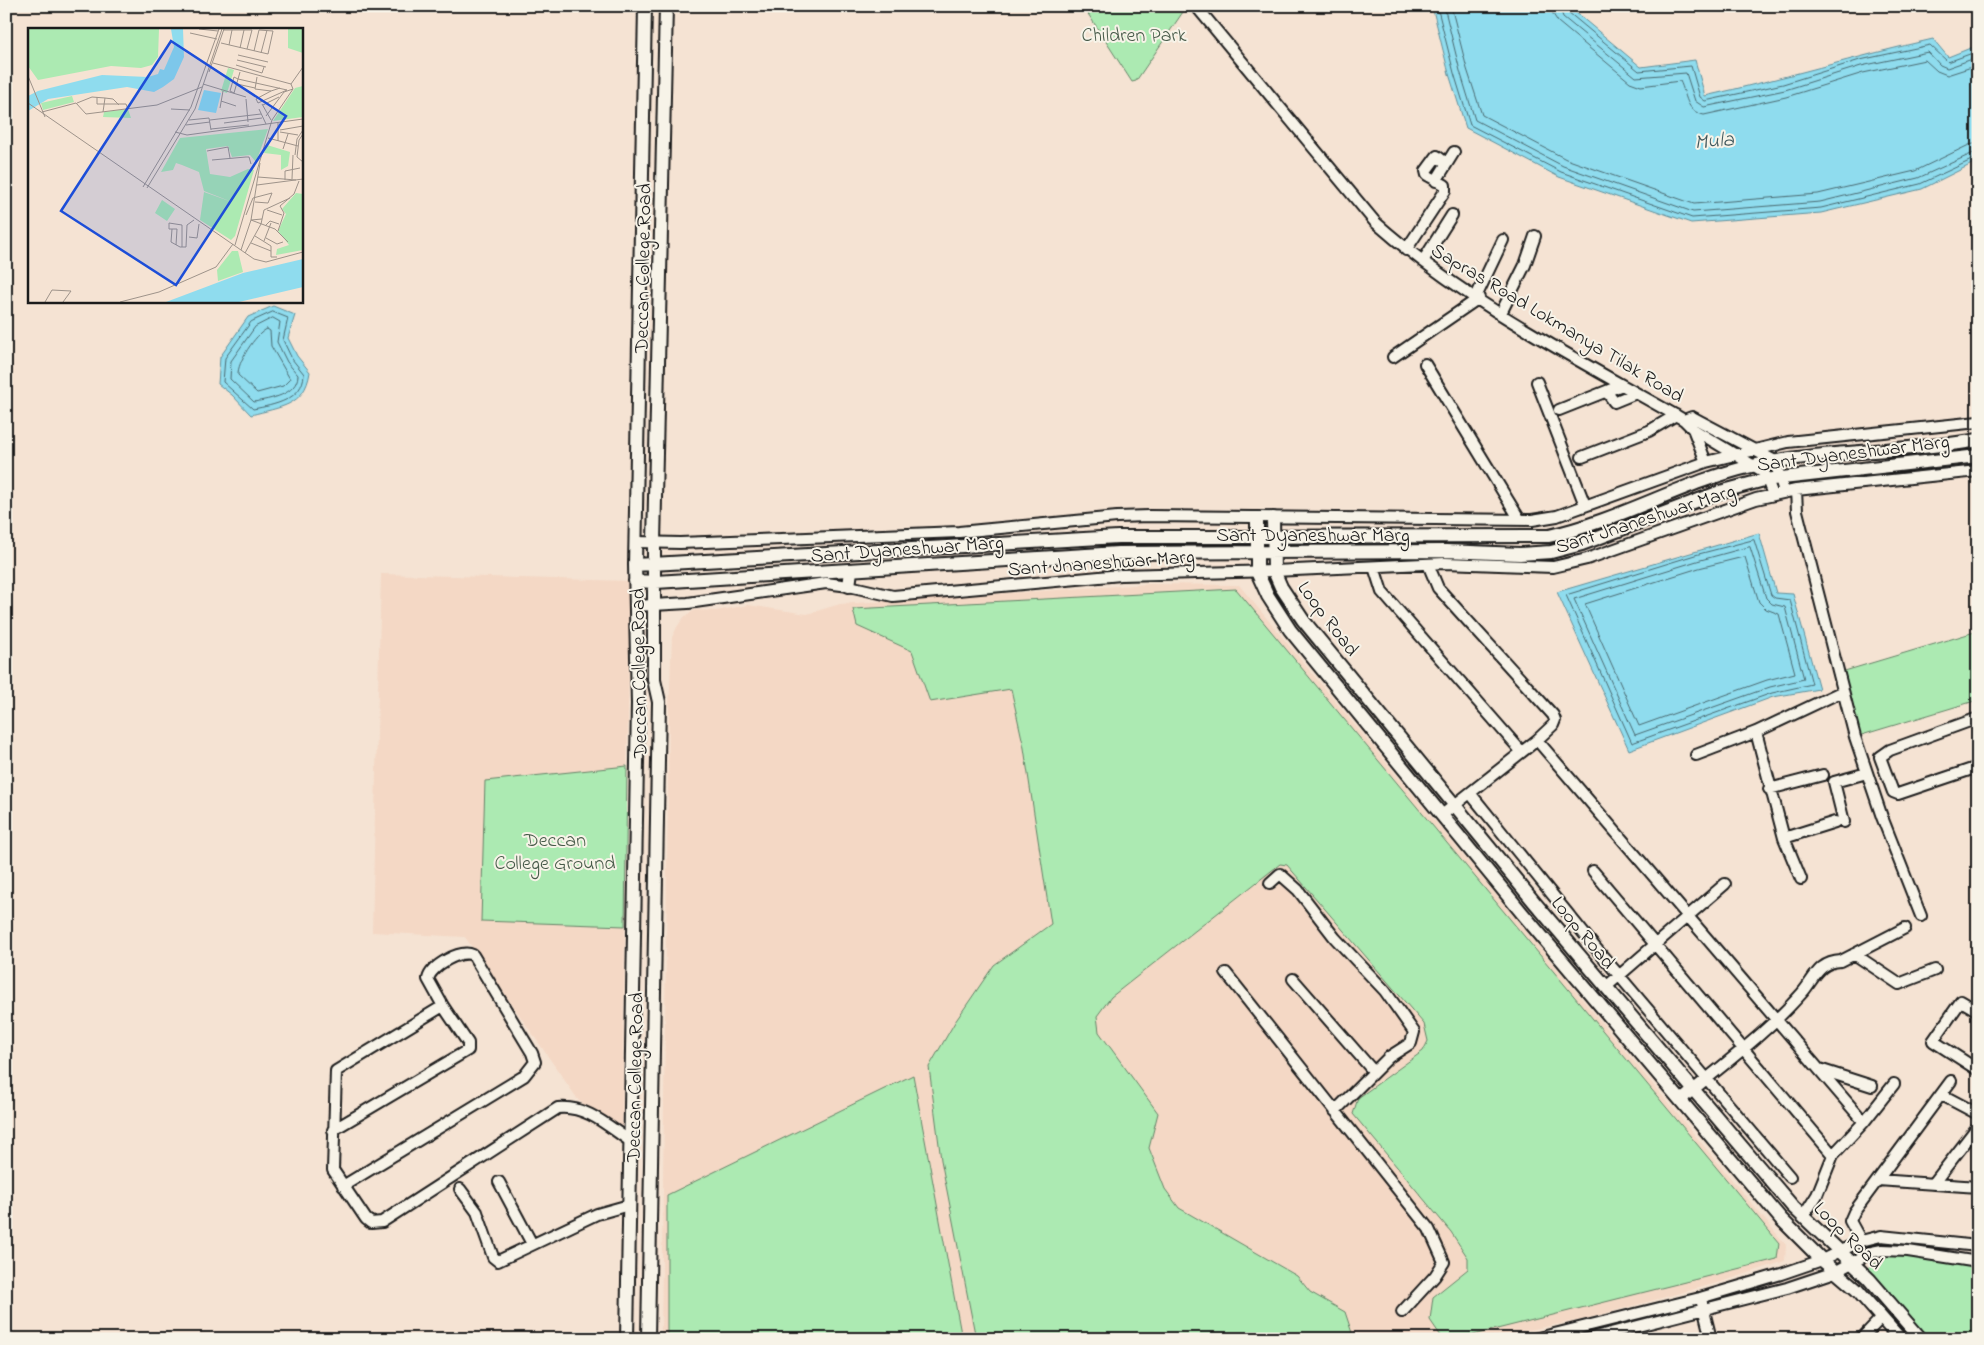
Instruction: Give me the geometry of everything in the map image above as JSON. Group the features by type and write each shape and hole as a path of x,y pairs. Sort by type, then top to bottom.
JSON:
{"main road":[{"name":"Deccan College Road","path":"627,1339 638,704 635,565 645,6"},
{"name":"Deccan College Road","path":"648,1339 660,702 654,680 656,582 654,543 666,6"},
{"name":"Sant Dyaneshwar Marg","path":"635,565 1118,537 1549,536 1577,529 1715,477 1754,466 1775,462 1978,440"},
{"name":"Sant Dyaneshwar Marg","path":"635,580 656,582 1118,553 1551,552 1582,544 1720,492 1774,478 1978,456"},
{"name":"Loop Road","path":"1257,518 1257,572 1268,596 1290,630 1442,815 1781,1218 1822,1260 1857,1290 1900,1339"},
{"name":"Loop Road","path":"1273,518 1274,571 1281,587 1303,620 1693,1090 1803,1217 1852,1262 1921,1339"},
{"path":"849,586 851,571"}],"street":[{"name":"Sapras Road Lokmanya Tilak Road","path":"1197,7 1375,222 1406,250 1501,313 1680,418 1693,430 1774,478 1784,492"},
{"path":"1406,250 1445,191 1444,186 1427,175 1426,171 1437,156 1446,163 1454,152"},
{"path":"1423,261 1452,215"},
{"path":"1501,313 1525,265 1535,236"},
{"path":"1393,357 1477,298 1503,240"},
{"path":"1425,364 1520,520"},
{"path":"1537,382 1585,505"},
{"path":"1559,410 1622,385"},
{"path":"1607,392 1614,402 1636,393"},
{"name":"Sapras Road Lokmanya Tilak Road","path":"1680,418 1692,417 1775,462 1773,495"},
{"path":"1582,457 1680,418"},
{"name":"Sant Jnaneshwar Marg","path":"636,542 654,543 959,532 1117,517 1545,519 1706,462 1734,454 1788,442 1978,422"},
{"path":"1693,430 1706,462"},
{"name":"Sant Jnaneshwar Marg","path":"636,606 688,603 826,583 893,596 1121,575 1257,572 1428,564 1535,568 1568,564 1784,492 1978,471"},
{"path":"1796,490 1797,511 1854,737 1921,916"},
{"path":"1428,564 1438,588 1553,715 1553,725 1537,740 1442,815"},
{"path":"1374,566 1382,592 1521,751"},
{"path":"1696,755 1756,732 1843,691"},
{"path":"1978,718 1890,750 1880,757 1890,787 1893,792 1898,794 1978,767"},
{"path":"1756,732 1769,788 1784,838 1801,879"},
{"path":"1537,740 1864,1122"},
{"path":"1784,838 1840,822 1834,782 1867,773"},
{"path":"1769,788 1823,775"},
{"path":"1470,793 1619,975 1790,1177"},
{"path":"1593,872 1833,1155"},
{"path":"1270,883 1280,874 1298,890 1334,938 1385,991 1414,1032 1411,1043 1389,1057 1335,1111"},
{"path":"1606,987 1725,884"},
{"path":"1681,1100 1776,1020 1803,992 1823,966 1831,962 1841,961 1905,928"},
{"path":"333,1130 468,1050 468,1043 443,1006 428,979 430,973 461,953 467,952 473,955 532,1053 535,1062 531,1070 343,1186"},
{"path":"1854,954 1899,984 1935,970"},
{"path":"1226,973 1429,1229 1444,1262 1435,1276 1402,1312"},
{"path":"1293,980 1374,1072"},
{"path":"1978,1012 1961,1001 1933,1042 1978,1070"},
{"path":"443,1006 336,1071 333,1170 366,1219 371,1222 382,1222 558,1108 580,1109 630,1141"},
{"path":"1818,1069 1872,1086"},
{"path":"1861,1241 1850,1221 1854,1212 1951,1081"},
{"path":"1803,1217 1817,1195 1833,1155 1864,1122 1894,1084"},
{"path":"1942,1095 1978,1114"},
{"path":"1933,1184 1978,1126"},
{"path":"1878,1180 1978,1187"},
{"path":"499,1182 532,1244"},
{"path":"460,1189 477,1212 493,1257 498,1261 596,1214 629,1205"},
{"path":"1534,1339 1700,1298 1822,1260 1861,1241 1881,1236 1978,1246"},
{"path":"1586,1339 1787,1288 1835,1272 1872,1252 1894,1250 1978,1262"},
{"path":"1700,1298 1711,1339"},
{"path":"1861,1339 1881,1318"}],"shaded area":[{"path":"381,574 630,581 622,1130 579,1101 465,937 372,932"},
{"path":"1149,584 1239,585 1786,1245 1785,1261 1724,1281 1581,1320 1481,1339 661,1339 669,710 672,637 677,627 684,617 695,610 716,611 748,605 807,614 840,604"}],"green space":[{"name":"Children Park","path":"1083,6 1187,6 1136,81 1132,82"},
{"path":"1236,589 1779,1243 1777,1259 1457,1339 1443,1339 1430,1320 1433,1297 1468,1269 1468,1258 1451,1232 1353,1114 1358,1098 1423,1051 1428,1041 1424,1024 1287,865 1280,864 1111,997 1097,1016 1099,1032 1158,1113 1149,1148 1165,1189 1179,1208 1297,1276 1310,1292 1345,1312 1354,1339 976,1339 941,1160 929,1067 955,1022 994,965 1051,924 1024,748 1011,689 930,702 912,651 857,626 853,609"},
{"path":"1978,631 1978,700 1855,737 1838,673"},
{"name":"Deccan College Ground","path":"627,766 625,926 481,921 485,781"},
{"path":"913,1075 962,1339 667,1339 667,1195"},
{"path":"1894,1252 1978,1264 1978,1339 1930,1339 1868,1268"}],"water":[{"name":"Mula","path":"1432,6 1568,6 1641,67 1695,60 1705,96 1933,39 1948,57 1978,45 1978,161 1922,189 1821,213 1691,223 1559,177 1466,128 1449,74"},
{"path":"273,306 295,315 288,338 297,356 310,372 307,384 297,399 281,407 251,415 232,395 218,384 220,357 248,317"},
{"path":"1759,533 1776,593 1793,594 1819,689 1773,697 1629,750 1557,592"}]}
